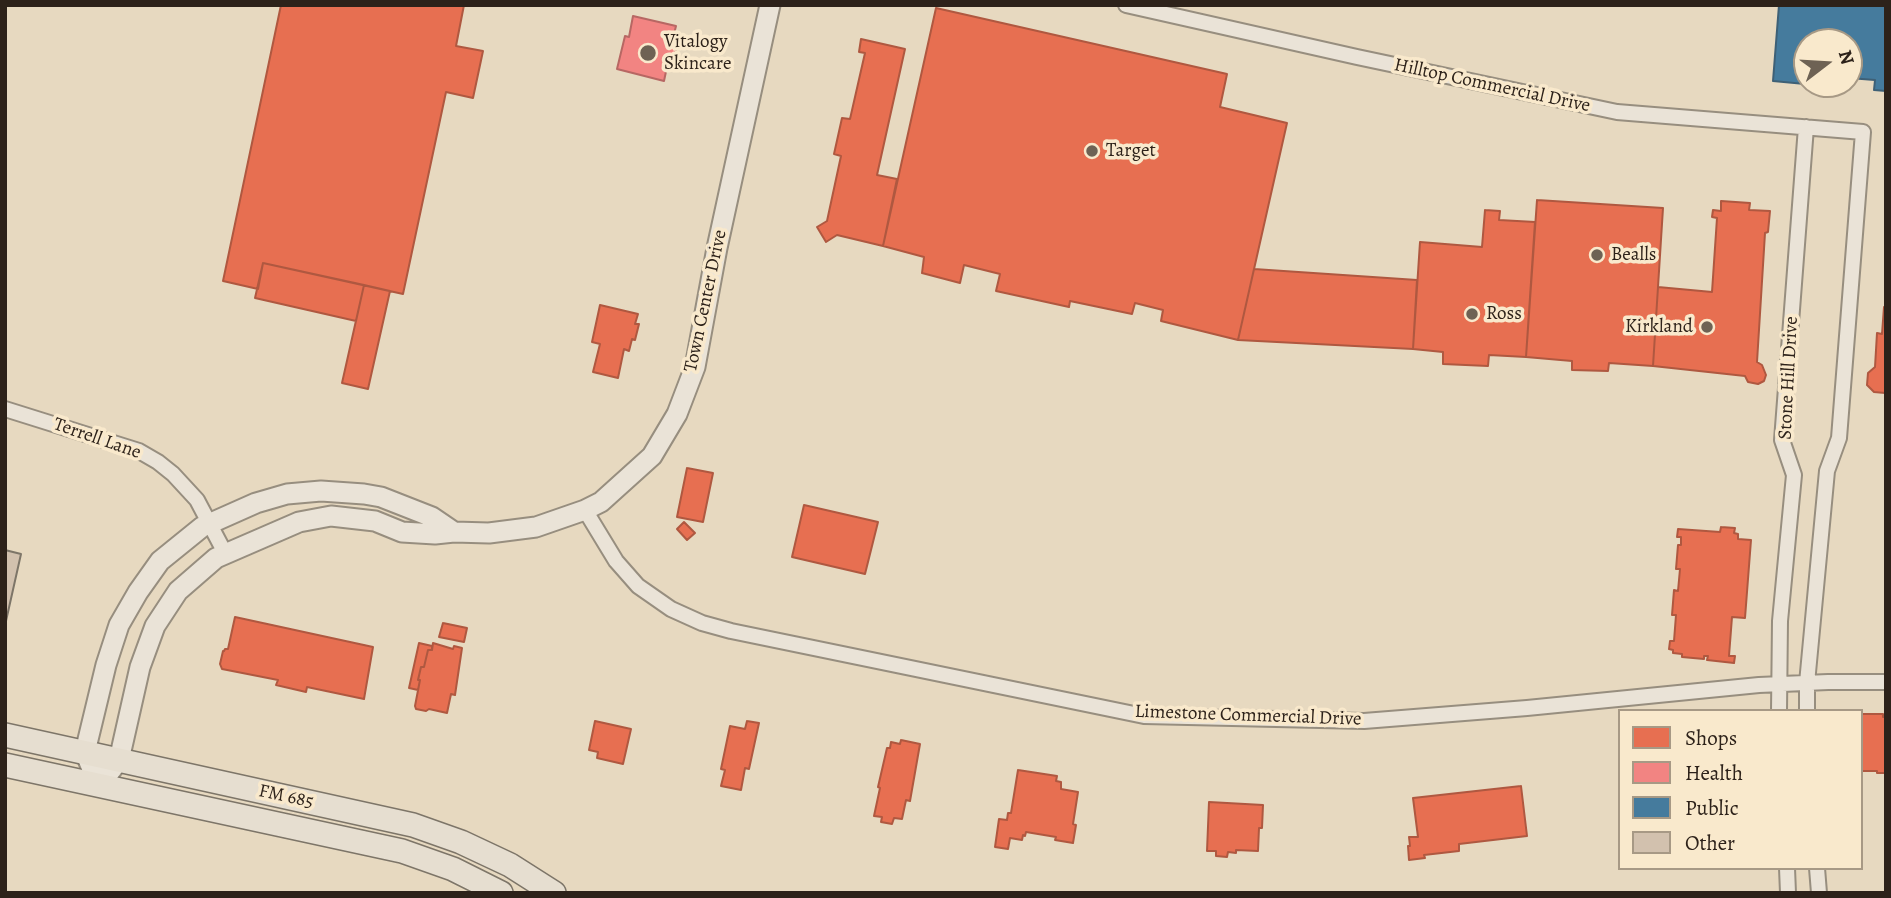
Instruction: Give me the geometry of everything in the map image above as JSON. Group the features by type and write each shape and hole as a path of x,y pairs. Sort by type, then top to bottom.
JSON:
{"main road":[{"name":"FM 685","path":"5,735 413,825 461,842 510,865 554,893"},
{"name":"FM 685","path":"5,765 402,851 453,869 501,893"}],"street":[{"name":"Town Center Drive","path":"99,786 119,760 140,667 155,626 178,592 216,558 299,522 331,516 375,521 402,532 435,534 489,533 536,527 601,502 652,456 677,414 695,368 717,248 770,5"},
{"name":"Hilltop Commercial Drive","path":"1126,5 1617,112 1863,132 1839,438 1827,471 1807,683"},
{"name":"Stone Hill Drive","path":"1779,709 1780,621 1794,475 1782,440 1806,127"},
{"name":"Terrell Lane","path":"5,409 139,451 158,461 197,500 225,554"},
{"name":"Town Center Drive","path":"85,752 106,665 119,625 160,561 209,523 256,503 287,494 321,491 381,497 432,517 454,532"},
{"path":"375,521 381,497"},
{"name":"Limestone Commercial Drive","path":"585,510 616,561 638,586 671,609 702,624 1144,716 1364,721 1779,684 1886,682"},
{"path":"106,665 140,667"},
{"path":"1807,683 1807,709"},
{"path":"85,752 99,786"},
{"path":"1787,870 1788,893"},
{"path":"1817,870 1819,893"}],"building: Shops":[{"path":"281,5 464,5 456,46 483,51 473,98 446,92 403,294 263,263 258,289 223,281"},
{"name":"Target","path":"936,8 1227,74 1220,107 1287,123 1238,340 1161,321 1163,310 1135,303 1132,314 1070,301 1069,307 996,291 1000,274 964,265 960,283 922,273 924,257 883,246"},
{"path":"861,39 905,49 877,175 897,179 883,246 837,235 826,242 817,227 827,221 841,156 834,154 842,118 850,119 865,53 859,52"},
{"name":"Bealls","path":"1537,200 1663,208 1653,366 1609,363 1608,371 1572,370 1572,361 1526,357"},
{"name":"Kirkland","path":"1721,201 1750,203 1749,210 1770,211 1768,232 1765,233 1757,362 1762,365 1766,375 1764,381 1758,384 1748,382 1745,376 1653,366 1658,287 1712,292 1717,218 1712,217 1713,210 1721,211"},
{"name":"Ross","path":"1485,210 1500,211 1499,220 1535,222 1526,357 1489,355 1488,366 1443,364 1443,352 1413,349 1420,242 1482,247"},
{"path":"263,263 364,285 356,321 255,298"},
{"path":"1254,269 1417,280 1413,349 1238,340"},
{"path":"364,285 390,291 368,389 342,383"},
{"path":"600,305 638,314 635,324 639,324 635,340 632,339 629,351 624,349 618,378 593,372 600,344 592,342"},
{"path":"1884,307 1885,393 1874,392 1867,385 1868,373 1875,367 1877,333 1882,334"},
{"path":"687,468 713,473 703,522 677,517"},
{"path":"804,505 878,522 865,574 792,557"},
{"path":"684,522 695,533 687,540 677,529"},
{"path":"1721,527 1735,528 1734,533 1738,534 1738,539 1751,540 1745,618 1732,617 1729,656 1735,656 1734,663 1707,660 1708,656 1704,656 1704,659 1682,657 1682,654 1673,653 1673,650 1669,649 1670,641 1674,641 1674,590 1678,591 1680,569 1676,569 1678,545 1681,545 1681,537 1677,537 1678,529 1720,532"},
{"path":"235,617 373,647 364,699 307,687 306,692 276,685 278,680 222,669 220,664 223,651 228,649"},
{"path":"443,623 467,628 464,642 439,637"},
{"path":"419,643 432,646 432,650 428,650 424,667 421,667 418,690 409,688"},
{"path":"433,643 453,649 454,646 462,648 455,695 451,694 447,713 416,709 415,706 421,667 424,667 428,650 432,650"},
{"path":"1863,714 1883,714 1883,717 1886,717 1886,773 1863,771"},
{"path":"595,721 631,729 623,764 597,758 598,752 589,750"},
{"path":"747,721 759,723 749,769 745,768 741,790 721,786 725,770 721,769 730,726 745,729"},
{"path":"901,740 920,744 910,801 906,800 902,819 894,818 892,824 881,822 882,817 874,816 887,748 890,748 891,742 900,744"},
{"path":"1018,770 1057,776 1056,781 1061,782 1061,789 1078,792 1073,843 1026,832 1022,840 1010,838 1008,849 995,847 999,819 1007,820 1008,813 1011,813"},
{"path":"1521,786 1527,836 1459,844 1459,851 1424,855 1425,858 1409,860 1409,837 1418,837 1413,798"},
{"path":"1209,802 1263,805 1258,851 1236,850 1236,853 1228,852 1227,857 1216,856 1216,851 1207,851"}],"building: Health":[{"name":"Vitalogy Skincare","path":"633,16 676,26 672,42 677,43 673,63 668,62 664,81 617,69 625,36 629,37"}],"building: Public":[{"path":"1779,5 1886,5 1886,91 1874,90 1875,80 1863,79 1863,28 1793,28 1793,83 1773,81"}],"building: Other":[{"path":"5,550 21,554 6,621 5,620"}],"place":[{"name":"Vitalogy Skincare","path":"648,53"},
{"name":"Target","path":"1092,151"},
{"name":"Bealls","path":"1597,255"},
{"name":"Ross","path":"1472,314"},
{"name":"Kirkland","path":"1707,327"}]}
